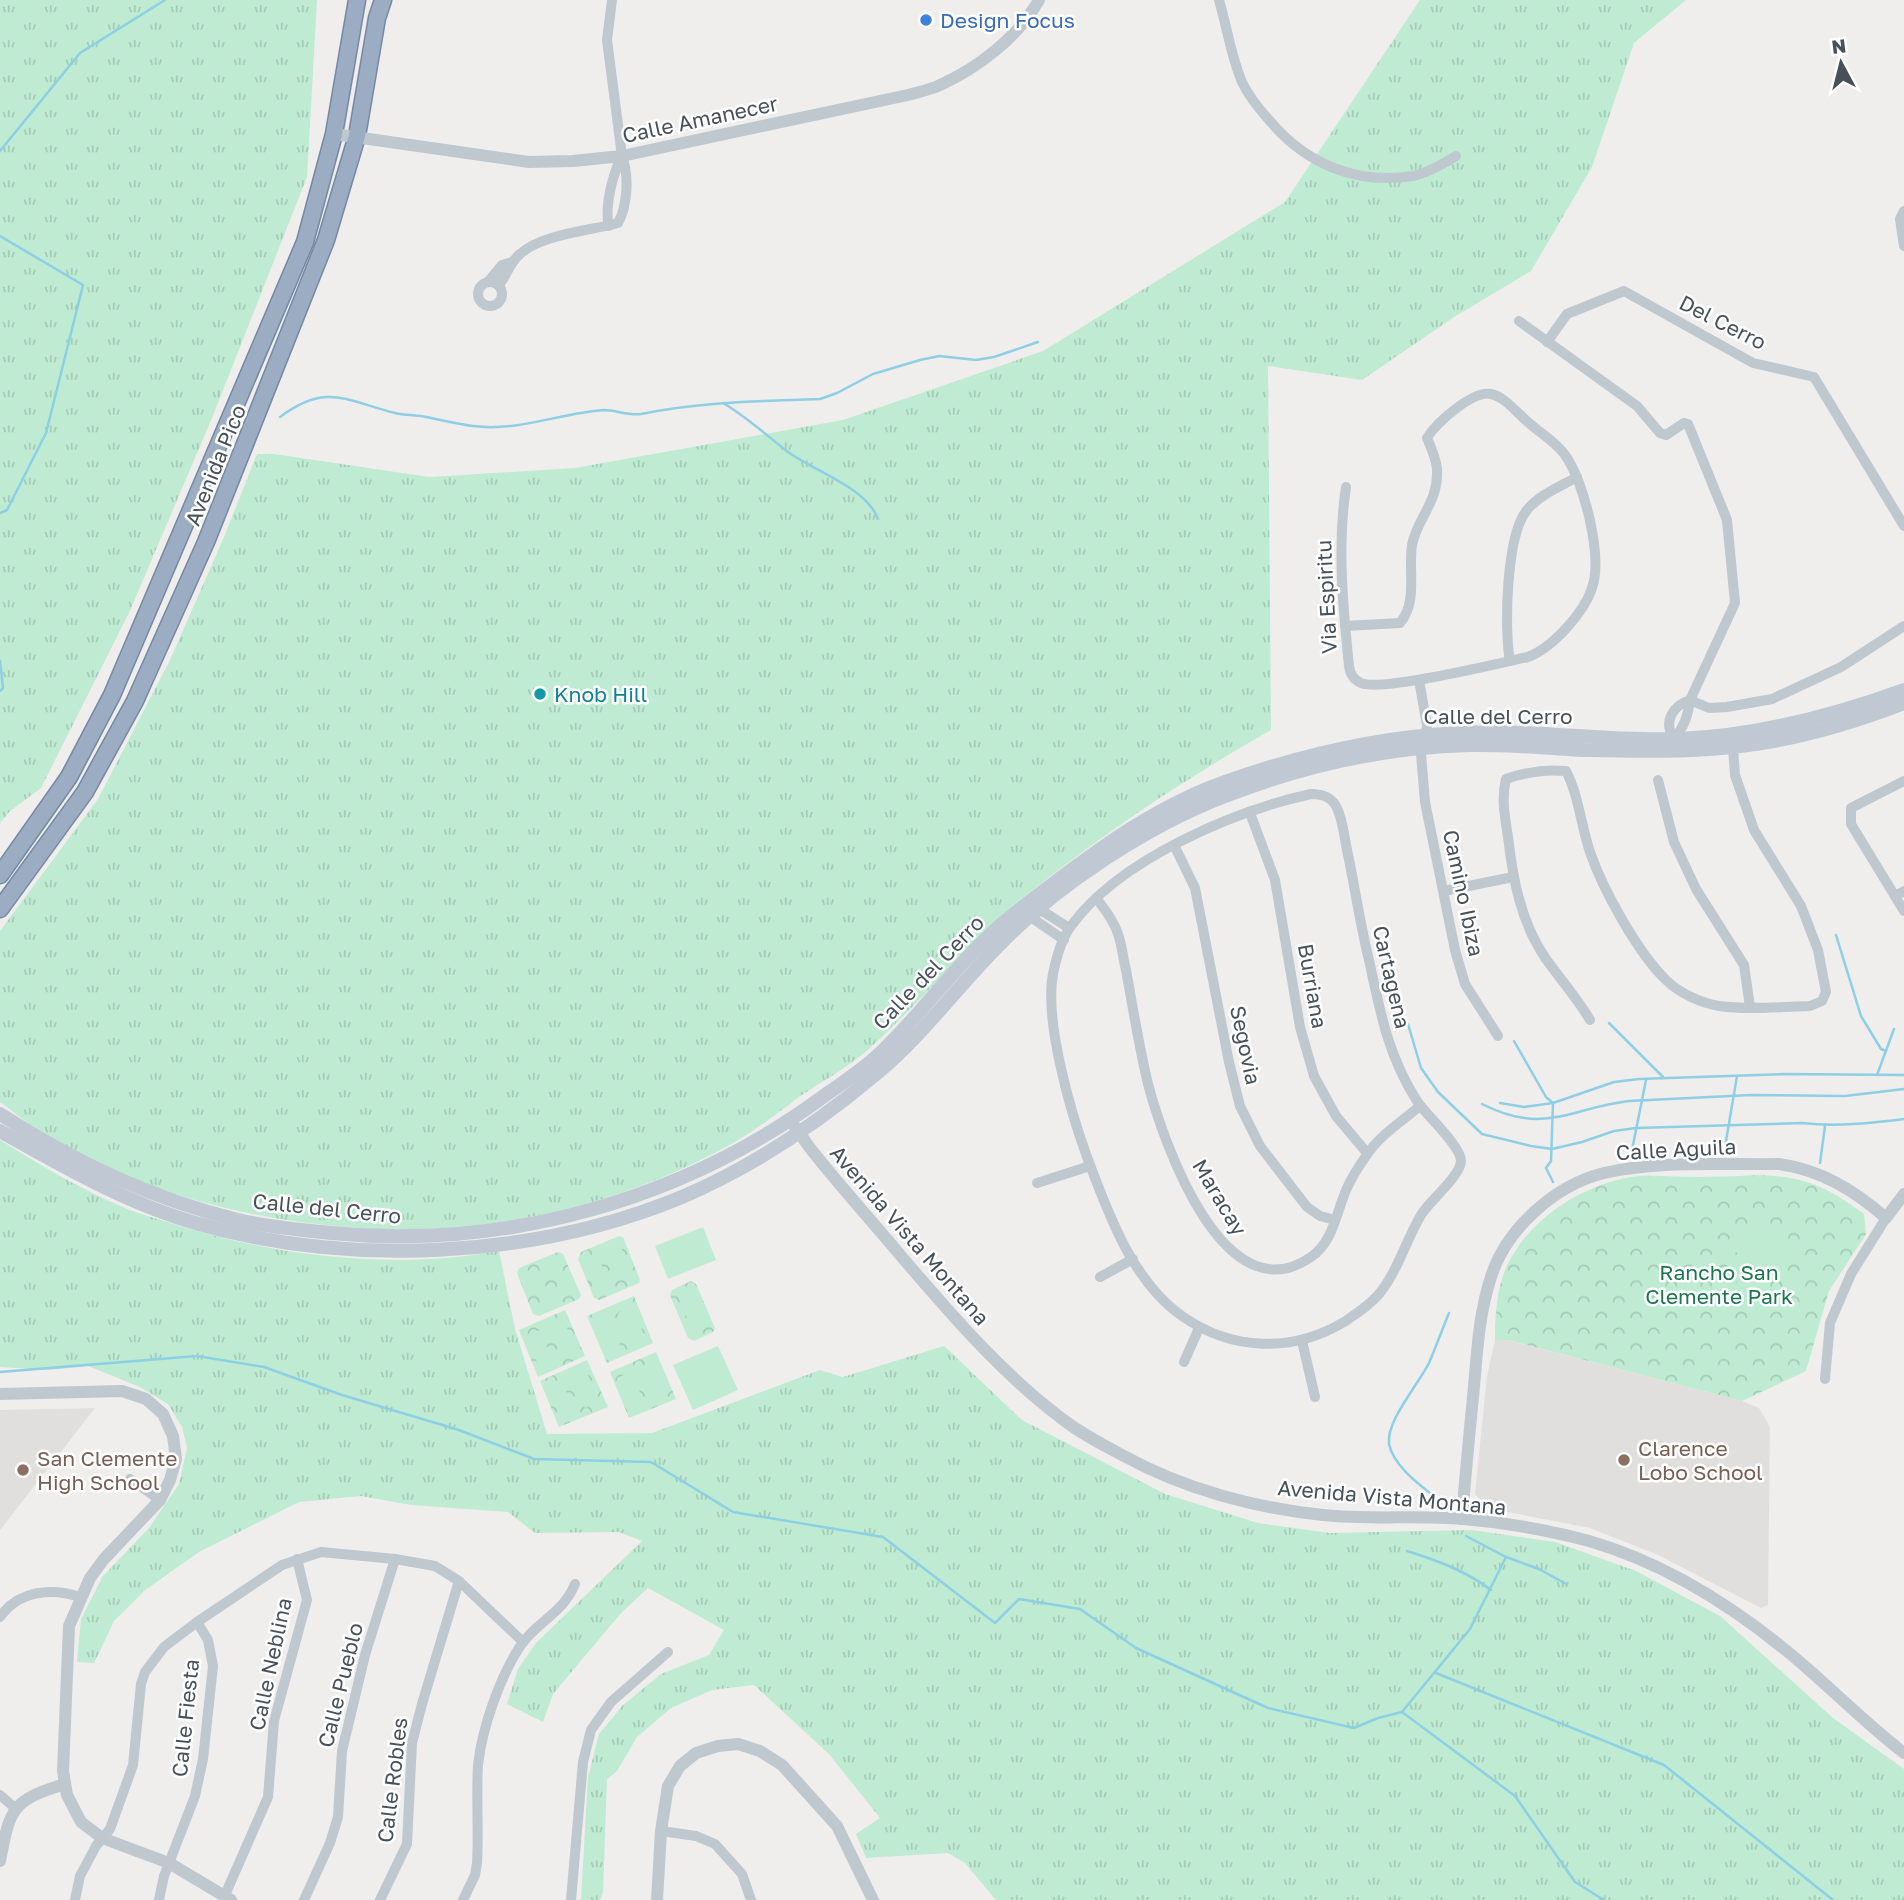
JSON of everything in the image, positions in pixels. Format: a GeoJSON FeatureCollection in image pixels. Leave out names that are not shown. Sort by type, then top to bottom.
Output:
{"type":"FeatureCollection","features":[{"type":"Feature","properties":{"kind":"highway","name":"Avenida Pico"},"geometry":{"type":"LineString","coordinates":[[0,875],[69,777],[112,695],[305,242],[334,134],[357,0]]}},
{"type":"Feature","properties":{"kind":"highway","name":"Avenida Pico"},"geometry":{"type":"LineString","coordinates":[[0,909],[85,792],[135,701],[206,542],[326,240],[357,136],[377,18],[383,0]]}},
{"type":"Feature","properties":{"kind":"main road","name":"Calle del Cerro"},"geometry":{"type":"LineString","coordinates":[[1732,741],[1869,703],[1904,690]]}},
{"type":"Feature","properties":{"kind":"main road","name":"Calle del Cerro"},"geometry":{"type":"LineString","coordinates":[[0,1131],[100,1185],[153,1209],[249,1236],[306,1245],[388,1251],[433,1251],[534,1239],[611,1222],[681,1197],[739,1169],[873,1060],[988,936],[1114,853],[1171,820],[1224,796],[1273,779],[1423,742],[1584,750],[1732,741],[1805,733],[1872,716],[1904,703]]}},
{"type":"Feature","properties":{"kind":"main road","name":"Calle del Cerro"},"geometry":{"type":"LineString","coordinates":[[0,1114],[89,1166],[194,1208],[242,1221],[380,1238],[433,1237],[529,1226],[604,1207],[675,1182],[795,1126]]}},
{"type":"Feature","properties":{"kind":"street"},"geometry":{"type":"LineString","coordinates":[[493,284],[509,272],[512,262],[522,252],[548,238],[610,226],[618,223],[622,216],[627,170],[622,156],[607,40],[612,0]]}},
{"type":"Feature","properties":{"kind":"street","name":"Calle Amanecer"},"geometry":{"type":"LineString","coordinates":[[334,134],[529,162],[622,156],[908,95],[939,86],[975,66],[1007,40],[1039,0]]}},
{"type":"Feature","properties":{"kind":"street"},"geometry":{"type":"LineString","coordinates":[[1219,0],[1235,62],[1251,99],[1279,132],[1311,159],[1346,172],[1378,178],[1414,176],[1456,156]]}},
{"type":"Feature","properties":{"kind":"street"},"geometry":{"type":"LineString","coordinates":[[1904,211],[1900,219],[1904,246]]}},
{"type":"Feature","properties":{"kind":"street","name":"Del Cerro"},"geometry":{"type":"LineString","coordinates":[[1547,342],[1567,314],[1624,291],[1753,363],[1814,377],[1904,526]]}},
{"type":"Feature","properties":{"kind":"street"},"geometry":{"type":"LineString","coordinates":[[1519,321],[1637,406],[1660,433],[1666,435],[1684,423],[1688,424],[1727,520],[1735,603],[1690,700],[1689,712],[1682,730],[1673,744]]}},
{"type":"Feature","properties":{"kind":"street"},"geometry":{"type":"LineString","coordinates":[[1345,626],[1400,623],[1407,614],[1412,543],[1434,495],[1437,467],[1427,438],[1433,428],[1480,393],[1493,394],[1507,403],[1564,453],[1582,486],[1596,554],[1593,587],[1576,614],[1550,645],[1539,653],[1419,680]]}},
{"type":"Feature","properties":{"kind":"street"},"geometry":{"type":"LineString","coordinates":[[1510,661],[1506,625],[1520,523],[1527,510],[1538,501],[1577,477]]}},
{"type":"Feature","properties":{"kind":"street","name":"Via Espiritu"},"geometry":{"type":"LineString","coordinates":[[1346,487],[1342,513],[1345,626],[1350,671],[1358,682],[1375,685],[1419,680]]}},
{"type":"Feature","properties":{"kind":"street"},"geometry":{"type":"LineString","coordinates":[[1673,744],[1669,732],[1671,712],[1679,704],[1690,700],[1709,708],[1772,699],[1841,667],[1904,626]]}},
{"type":"Feature","properties":{"kind":"street","name":"Camino Ibiza"},"geometry":{"type":"LineString","coordinates":[[1419,680],[1427,726],[1423,742],[1425,802],[1455,950],[1465,984],[1498,1036]]}},
{"type":"Feature","properties":{"kind":"street"},"geometry":{"type":"LineString","coordinates":[[1590,1020],[1579,1001],[1545,958],[1527,925],[1513,877],[1502,794],[1506,779],[1522,773],[1552,769],[1566,771],[1573,784],[1582,829],[1594,863],[1614,904],[1641,949],[1666,980],[1686,994],[1718,1006],[1810,1006],[1822,1001],[1826,992],[1818,950],[1801,906],[1754,830],[1735,775],[1732,741]]}},
{"type":"Feature","properties":{"kind":"street"},"geometry":{"type":"LineString","coordinates":[[1658,780],[1674,842],[1696,889],[1744,965],[1750,1007]]}},
{"type":"Feature","properties":{"kind":"street"},"geometry":{"type":"LineString","coordinates":[[1904,780],[1851,808],[1851,824],[1899,894],[1904,911]]}},
{"type":"Feature","properties":{"kind":"street","name":"Cartagena"},"geometry":{"type":"LineString","coordinates":[[1250,813],[1282,800],[1321,794],[1335,805],[1343,827],[1360,922],[1388,1045],[1402,1077],[1420,1106],[1460,1156],[1460,1167],[1422,1212],[1395,1269],[1379,1294],[1360,1312],[1329,1330],[1302,1341]]}},
{"type":"Feature","properties":{"kind":"street"},"geometry":{"type":"LineString","coordinates":[[1250,813],[1174,845],[1122,876],[1096,898],[1066,934],[1052,976],[1052,1009],[1066,1086],[1090,1166],[1111,1215],[1152,1290],[1170,1308],[1199,1328],[1230,1339],[1268,1345],[1302,1341],[1315,1397]]}},
{"type":"Feature","properties":{"kind":"street","name":"Burriana"},"geometry":{"type":"LineString","coordinates":[[1250,813],[1275,880],[1300,1027],[1314,1076],[1336,1115],[1367,1153]]}},
{"type":"Feature","properties":{"kind":"street","name":"Segovia"},"geometry":{"type":"LineString","coordinates":[[1174,845],[1195,888],[1240,1106],[1260,1146],[1307,1207],[1320,1216],[1335,1220]]}},
{"type":"Feature","properties":{"kind":"street"},"geometry":{"type":"LineString","coordinates":[[1444,891],[1513,877]]}},
{"type":"Feature","properties":{"kind":"street","name":"Maracay"},"geometry":{"type":"LineString","coordinates":[[1096,898],[1118,932],[1148,1084],[1164,1134],[1182,1175],[1218,1239],[1243,1261],[1260,1268],[1284,1269],[1314,1256],[1328,1241],[1347,1188],[1367,1153],[1420,1106]]}},
{"type":"Feature","properties":{"kind":"street"},"geometry":{"type":"LineString","coordinates":[[1031,908],[1035,920],[1066,934]]}},
{"type":"Feature","properties":{"kind":"street","name":"Avenida Vista Montana"},"geometry":{"type":"LineString","coordinates":[[795,1126],[807,1145],[852,1198],[999,1365],[1062,1419],[1128,1458],[1185,1483],[1236,1500],[1281,1509],[1324,1515],[1462,1519],[1568,1536],[1639,1559],[1681,1578],[1719,1600],[1768,1635],[1904,1753]]}},
{"type":"Feature","properties":{"kind":"street","name":"Calle Aguila"},"geometry":{"type":"LineString","coordinates":[[1462,1519],[1479,1333],[1492,1274],[1518,1231],[1535,1212],[1556,1195],[1602,1173],[1622,1170],[1779,1164],[1821,1174],[1862,1196],[1886,1218]]}},
{"type":"Feature","properties":{"kind":"street"},"geometry":{"type":"LineString","coordinates":[[1037,1183],[1090,1166]]}},
{"type":"Feature","properties":{"kind":"street"},"geometry":{"type":"LineString","coordinates":[[1825,1379],[1830,1323],[1851,1273],[1904,1194]]}},
{"type":"Feature","properties":{"kind":"street"},"geometry":{"type":"LineString","coordinates":[[1100,1277],[1133,1259]]}},
{"type":"Feature","properties":{"kind":"street"},"geometry":{"type":"LineString","coordinates":[[1184,1362],[1199,1328]]}},
{"type":"Feature","properties":{"kind":"street"},"geometry":{"type":"LineString","coordinates":[[0,1394],[122,1391],[146,1399],[163,1414],[173,1436],[176,1459],[160,1500],[104,1559],[90,1578],[69,1626],[62,1771],[68,1795],[81,1822],[102,1838],[169,1863],[228,1898]]}},
{"type":"Feature","properties":{"kind":"street"},"geometry":{"type":"LineString","coordinates":[[130,1479],[160,1500]]}},
{"type":"Feature","properties":{"kind":"street"},"geometry":{"type":"LineString","coordinates":[[75,1900],[80,1876],[110,1829],[133,1765],[141,1684],[145,1672],[164,1647],[282,1565],[321,1552],[435,1566],[459,1581],[523,1642]]}},
{"type":"Feature","properties":{"kind":"street","name":"Calle Neblina"},"geometry":{"type":"LineString","coordinates":[[228,1898],[268,1797],[274,1721],[307,1600],[297,1559]]}},
{"type":"Feature","properties":{"kind":"street","name":"Calle Pueblo"},"geometry":{"type":"LineString","coordinates":[[304,1900],[330,1843],[338,1817],[342,1751],[365,1656],[395,1559]]}},
{"type":"Feature","properties":{"kind":"street","name":"Calle Robles"},"geometry":{"type":"LineString","coordinates":[[380,1900],[407,1844],[412,1743],[459,1581]]}},
{"type":"Feature","properties":{"kind":"street"},"geometry":{"type":"LineString","coordinates":[[463,1900],[475,1875],[477,1863],[478,1768],[489,1717],[503,1680],[523,1642],[569,1599],[575,1584]]}},
{"type":"Feature","properties":{"kind":"street"},"geometry":{"type":"LineString","coordinates":[[0,1617],[10,1606],[27,1595],[53,1592],[80,1597]]}},
{"type":"Feature","properties":{"kind":"street","name":"Calle Fiesta"},"geometry":{"type":"LineString","coordinates":[[159,1900],[169,1863],[195,1796],[204,1759],[213,1666],[208,1640],[197,1622]]}},
{"type":"Feature","properties":{"kind":"street"},"geometry":{"type":"LineString","coordinates":[[570,1900],[583,1762],[591,1730],[611,1702],[668,1653]]}},
{"type":"Feature","properties":{"kind":"street"},"geometry":{"type":"LineString","coordinates":[[657,1900],[661,1831],[668,1786],[680,1766],[696,1753],[718,1745],[738,1744],[760,1751],[782,1765],[837,1826],[873,1900]]}},
{"type":"Feature","properties":{"kind":"street"},"geometry":{"type":"LineString","coordinates":[[0,1861],[6,1828],[15,1808],[30,1797],[65,1784]]}},
{"type":"Feature","properties":{"kind":"street"},"geometry":{"type":"LineString","coordinates":[[1,1795],[15,1808]]}},
{"type":"Feature","properties":{"kind":"street"},"geometry":{"type":"LineString","coordinates":[[661,1831],[696,1836],[715,1843],[742,1874],[751,1900]]}},
{"type":"Feature","properties":{"kind":"shaded area","name":"Clarence Lobo School"},"geometry":{"type":"Polygon","coordinates":[[[1495,1340],[1507,1340],[1742,1401],[1759,1408],[1770,1427],[1768,1605],[1761,1608],[1658,1555],[1590,1528],[1487,1508],[1475,1494],[1487,1376],[1495,1340]]]}},
{"type":"Feature","properties":{"kind":"shaded area","name":"San Clemente High School"},"geometry":{"type":"Polygon","coordinates":[[[95,1408],[0,1530],[0,1410],[95,1408]]]}},
{"type":"Feature","properties":{"kind":"green space"},"geometry":{"type":"Polygon","coordinates":[[[0,0],[317,0],[307,177],[212,418],[129,613],[41,788],[10,811],[0,823],[0,0]]]}},
{"type":"Feature","properties":{"kind":"green space"},"geometry":{"type":"Polygon","coordinates":[[[1420,0],[1686,0],[1634,43],[1592,167],[1531,271],[1454,317],[1362,380],[1268,366],[1271,730],[1137,813],[1011,907],[863,1054],[742,1138],[642,1186],[546,1214],[446,1228],[396,1229],[306,1223],[267,1217],[188,1198],[112,1170],[76,1152],[41,1132],[0,1102],[0,931],[98,799],[170,660],[257,454],[274,454],[429,477],[575,468],[843,420],[1043,351],[1285,202],[1420,0]]]}},
{"type":"Feature","properties":{"kind":"green space"},"geometry":{"type":"Polygon","coordinates":[[[0,1140],[81,1187],[132,1211],[256,1245],[378,1260],[459,1257],[499,1251],[515,1329],[547,1434],[652,1433],[820,1370],[843,1377],[944,1346],[1022,1420],[1165,1494],[1258,1523],[1330,1533],[1471,1530],[1555,1542],[1636,1571],[1720,1616],[1833,1718],[1904,1769],[1904,1900],[996,1900],[965,1863],[948,1853],[866,1858],[856,1834],[880,1818],[829,1754],[754,1685],[712,1690],[671,1708],[637,1737],[617,1771],[607,1779],[603,1892],[600,1900],[581,1900],[588,1777],[599,1734],[623,1705],[661,1674],[709,1655],[724,1630],[648,1588],[621,1613],[553,1694],[543,1722],[507,1704],[518,1669],[536,1643],[642,1541],[619,1532],[535,1533],[508,1512],[411,1505],[361,1496],[299,1502],[199,1552],[144,1591],[114,1621],[94,1663],[77,1662],[81,1619],[103,1576],[149,1528],[179,1484],[187,1448],[182,1427],[168,1404],[140,1387],[88,1366],[50,1370],[0,1367],[0,1140]]]}},
{"type":"Feature","properties":{"kind":"green space","name":"Rancho San Clemente Park"},"geometry":{"type":"Polygon","coordinates":[[[1757,1175],[1814,1184],[1864,1214],[1866,1234],[1829,1291],[1806,1371],[1742,1401],[1508,1340],[1495,1340],[1498,1296],[1509,1261],[1521,1242],[1537,1225],[1575,1197],[1617,1180],[1639,1176],[1757,1175]]]}},
{"type":"Feature","properties":{"kind":"green space"},"geometry":{"type":"Polygon","coordinates":[[[1759,1223],[1768,1229],[1779,1229],[1794,1244],[1794,1249],[1770,1272],[1763,1267],[1751,1267],[1735,1251],[1735,1247],[1759,1223]]]}},
{"type":"Feature","properties":{"kind":"green space"},"geometry":{"type":"Polygon","coordinates":[[[703,1227],[716,1260],[668,1279],[655,1246],[703,1227]]]}},
{"type":"Feature","properties":{"kind":"green space"},"geometry":{"type":"Polygon","coordinates":[[[619,1236],[623,1237],[640,1280],[639,1283],[599,1300],[594,1298],[578,1259],[581,1252],[619,1236]]]}},
{"type":"Feature","properties":{"kind":"green space"},"geometry":{"type":"Polygon","coordinates":[[[620,1245],[633,1275],[619,1281],[607,1251],[620,1245]]]}},
{"type":"Feature","properties":{"kind":"green space"},"geometry":{"type":"Polygon","coordinates":[[[558,1252],[563,1254],[581,1295],[579,1299],[539,1316],[533,1314],[517,1273],[519,1268],[558,1252]]]}},
{"type":"Feature","properties":{"kind":"green space"},"geometry":{"type":"Polygon","coordinates":[[[597,1255],[610,1285],[596,1291],[583,1261],[597,1255]]]}},
{"type":"Feature","properties":{"kind":"green space"},"geometry":{"type":"Polygon","coordinates":[[[1744,1275],[1773,1301],[1772,1311],[1768,1315],[1758,1314],[1731,1289],[1744,1275]]]}},
{"type":"Feature","properties":{"kind":"green space"},"geometry":{"type":"Polygon","coordinates":[[[691,1281],[696,1284],[715,1328],[713,1332],[694,1341],[688,1338],[670,1295],[672,1290],[691,1281]]]}},
{"type":"Feature","properties":{"kind":"green space"},"geometry":{"type":"Polygon","coordinates":[[[693,1293],[706,1323],[692,1329],[679,1299],[693,1293]]]}},
{"type":"Feature","properties":{"kind":"green space"},"geometry":{"type":"Polygon","coordinates":[[[634,1296],[653,1343],[607,1363],[587,1316],[634,1296]]]}},
{"type":"Feature","properties":{"kind":"green space"},"geometry":{"type":"Polygon","coordinates":[[[632,1307],[645,1337],[631,1343],[618,1313],[632,1307]]]}},
{"type":"Feature","properties":{"kind":"green space"},"geometry":{"type":"Polygon","coordinates":[[[565,1310],[585,1356],[538,1377],[519,1330],[565,1310]]]}},
{"type":"Feature","properties":{"kind":"green space"},"geometry":{"type":"Polygon","coordinates":[[[608,1317],[621,1348],[607,1353],[594,1323],[608,1317]]]}},
{"type":"Feature","properties":{"kind":"green space"},"geometry":{"type":"Polygon","coordinates":[[[564,1320],[576,1351],[563,1357],[549,1326],[564,1320]]]}},
{"type":"Feature","properties":{"kind":"green space"},"geometry":{"type":"Polygon","coordinates":[[[540,1330],[553,1361],[539,1367],[526,1336],[540,1330]]]}},
{"type":"Feature","properties":{"kind":"green space"},"geometry":{"type":"Polygon","coordinates":[[[718,1346],[738,1390],[693,1410],[673,1365],[718,1346]]]}},
{"type":"Feature","properties":{"kind":"green space"},"geometry":{"type":"Polygon","coordinates":[[[656,1352],[676,1399],[629,1418],[610,1372],[656,1352]]]}},
{"type":"Feature","properties":{"kind":"green space"},"geometry":{"type":"Polygon","coordinates":[[[587,1360],[608,1407],[559,1427],[540,1381],[587,1360]]]}},
{"type":"Feature","properties":{"kind":"green space"},"geometry":{"type":"Polygon","coordinates":[[[655,1362],[668,1392],[654,1398],[641,1368],[655,1362]]]}},
{"type":"Feature","properties":{"kind":"green space"},"geometry":{"type":"Polygon","coordinates":[[[586,1371],[599,1402],[585,1408],[572,1377],[586,1371]]]}},
{"type":"Feature","properties":{"kind":"green space"},"geometry":{"type":"Polygon","coordinates":[[[631,1372],[644,1402],[630,1408],[617,1378],[631,1372]]]}},
{"type":"Feature","properties":{"kind":"green space"},"geometry":{"type":"Polygon","coordinates":[[[562,1381],[575,1412],[561,1418],[548,1387],[562,1381]]]}},
{"type":"Feature","properties":{"kind":"waterway"},"geometry":{"type":"LineString","coordinates":[[0,151],[80,53],[165,0]]}},
{"type":"Feature","properties":{"kind":"waterway"},"geometry":{"type":"LineString","coordinates":[[0,236],[83,285],[46,433],[7,510],[0,513]]}},
{"type":"Feature","properties":{"kind":"waterway"},"geometry":{"type":"LineString","coordinates":[[280,417],[296,406],[324,397],[337,397],[398,414],[490,427],[604,410],[636,414],[753,401],[820,399],[873,374],[920,360],[939,356],[976,360],[994,357],[1038,342]]}},
{"type":"Feature","properties":{"kind":"waterway"},"geometry":{"type":"LineString","coordinates":[[723,403],[788,452],[852,489],[872,508],[878,519]]}},
{"type":"Feature","properties":{"kind":"waterway"},"geometry":{"type":"LineString","coordinates":[[0,661],[3,688],[0,691]]}},
{"type":"Feature","properties":{"kind":"waterway"},"geometry":{"type":"LineString","coordinates":[[1836,935],[1861,1016],[1881,1049],[1886,1051]]}},
{"type":"Feature","properties":{"kind":"waterway"},"geometry":{"type":"LineString","coordinates":[[1609,1023],[1663,1077]]}},
{"type":"Feature","properties":{"kind":"waterway"},"geometry":{"type":"LineString","coordinates":[[1408,1024],[1421,1068],[1438,1092],[1482,1134],[1531,1146],[1552,1149],[1614,1131],[1636,1128],[1802,1123],[1841,1125],[1904,1119]]}},
{"type":"Feature","properties":{"kind":"waterway"},"geometry":{"type":"LineString","coordinates":[[1877,1075],[1894,1029]]}},
{"type":"Feature","properties":{"kind":"waterway"},"geometry":{"type":"LineString","coordinates":[[1514,1041],[1546,1097],[1553,1103],[1551,1161],[1546,1168],[1553,1182]]}},
{"type":"Feature","properties":{"kind":"waterway"},"geometry":{"type":"LineString","coordinates":[[1500,1103],[1524,1107],[1553,1103],[1614,1082],[1639,1079],[1784,1074],[1904,1075]]}},
{"type":"Feature","properties":{"kind":"waterway"},"geometry":{"type":"LineString","coordinates":[[1724,1153],[1737,1076]]}},
{"type":"Feature","properties":{"kind":"waterway"},"geometry":{"type":"LineString","coordinates":[[1631,1155],[1646,1080]]}},
{"type":"Feature","properties":{"kind":"waterway"},"geometry":{"type":"LineString","coordinates":[[1482,1104],[1523,1118],[1540,1119],[1629,1101],[1751,1095],[1845,1096],[1904,1089]]}},
{"type":"Feature","properties":{"kind":"waterway"},"geometry":{"type":"LineString","coordinates":[[1820,1163],[1825,1126]]}},
{"type":"Feature","properties":{"kind":"waterway"},"geometry":{"type":"LineString","coordinates":[[1430,1493],[1395,1459],[1389,1444],[1389,1435],[1397,1414],[1429,1363],[1449,1313]]}},
{"type":"Feature","properties":{"kind":"waterway"},"geometry":{"type":"LineString","coordinates":[[0,1372],[197,1356],[264,1367],[342,1395],[459,1430],[534,1459],[651,1462],[733,1512],[883,1537],[995,1623],[1019,1599],[1080,1609],[1136,1648],[1268,1708],[1354,1728],[1402,1712],[1470,1629],[1506,1557]]}},
{"type":"Feature","properties":{"kind":"waterway"},"geometry":{"type":"LineString","coordinates":[[1466,1536],[1566,1584]]}},
{"type":"Feature","properties":{"kind":"waterway"},"geometry":{"type":"LineString","coordinates":[[1407,1551],[1450,1567],[1491,1590]]}},
{"type":"Feature","properties":{"kind":"waterway"},"geometry":{"type":"LineString","coordinates":[[1436,1673],[1664,1765],[1833,1900]]}},
{"type":"Feature","properties":{"kind":"waterway"},"geometry":{"type":"LineString","coordinates":[[1402,1712],[1515,1796],[1575,1882],[1604,1900]]}},
{"type":"Feature","properties":{"kind":"place","name":"Design Focus"},"geometry":{"type":"Point","coordinates":[926,20]}},
{"type":"Feature","properties":{"kind":"place","name":"Knob Hill"},"geometry":{"type":"Point","coordinates":[540,694]}},
{"type":"Feature","properties":{"kind":"place","name":"Clarence Lobo School"},"geometry":{"type":"Point","coordinates":[1624,1460]}},
{"type":"Feature","properties":{"kind":"place","name":"San Clemente High School"},"geometry":{"type":"Point","coordinates":[23,1470]}}]}
